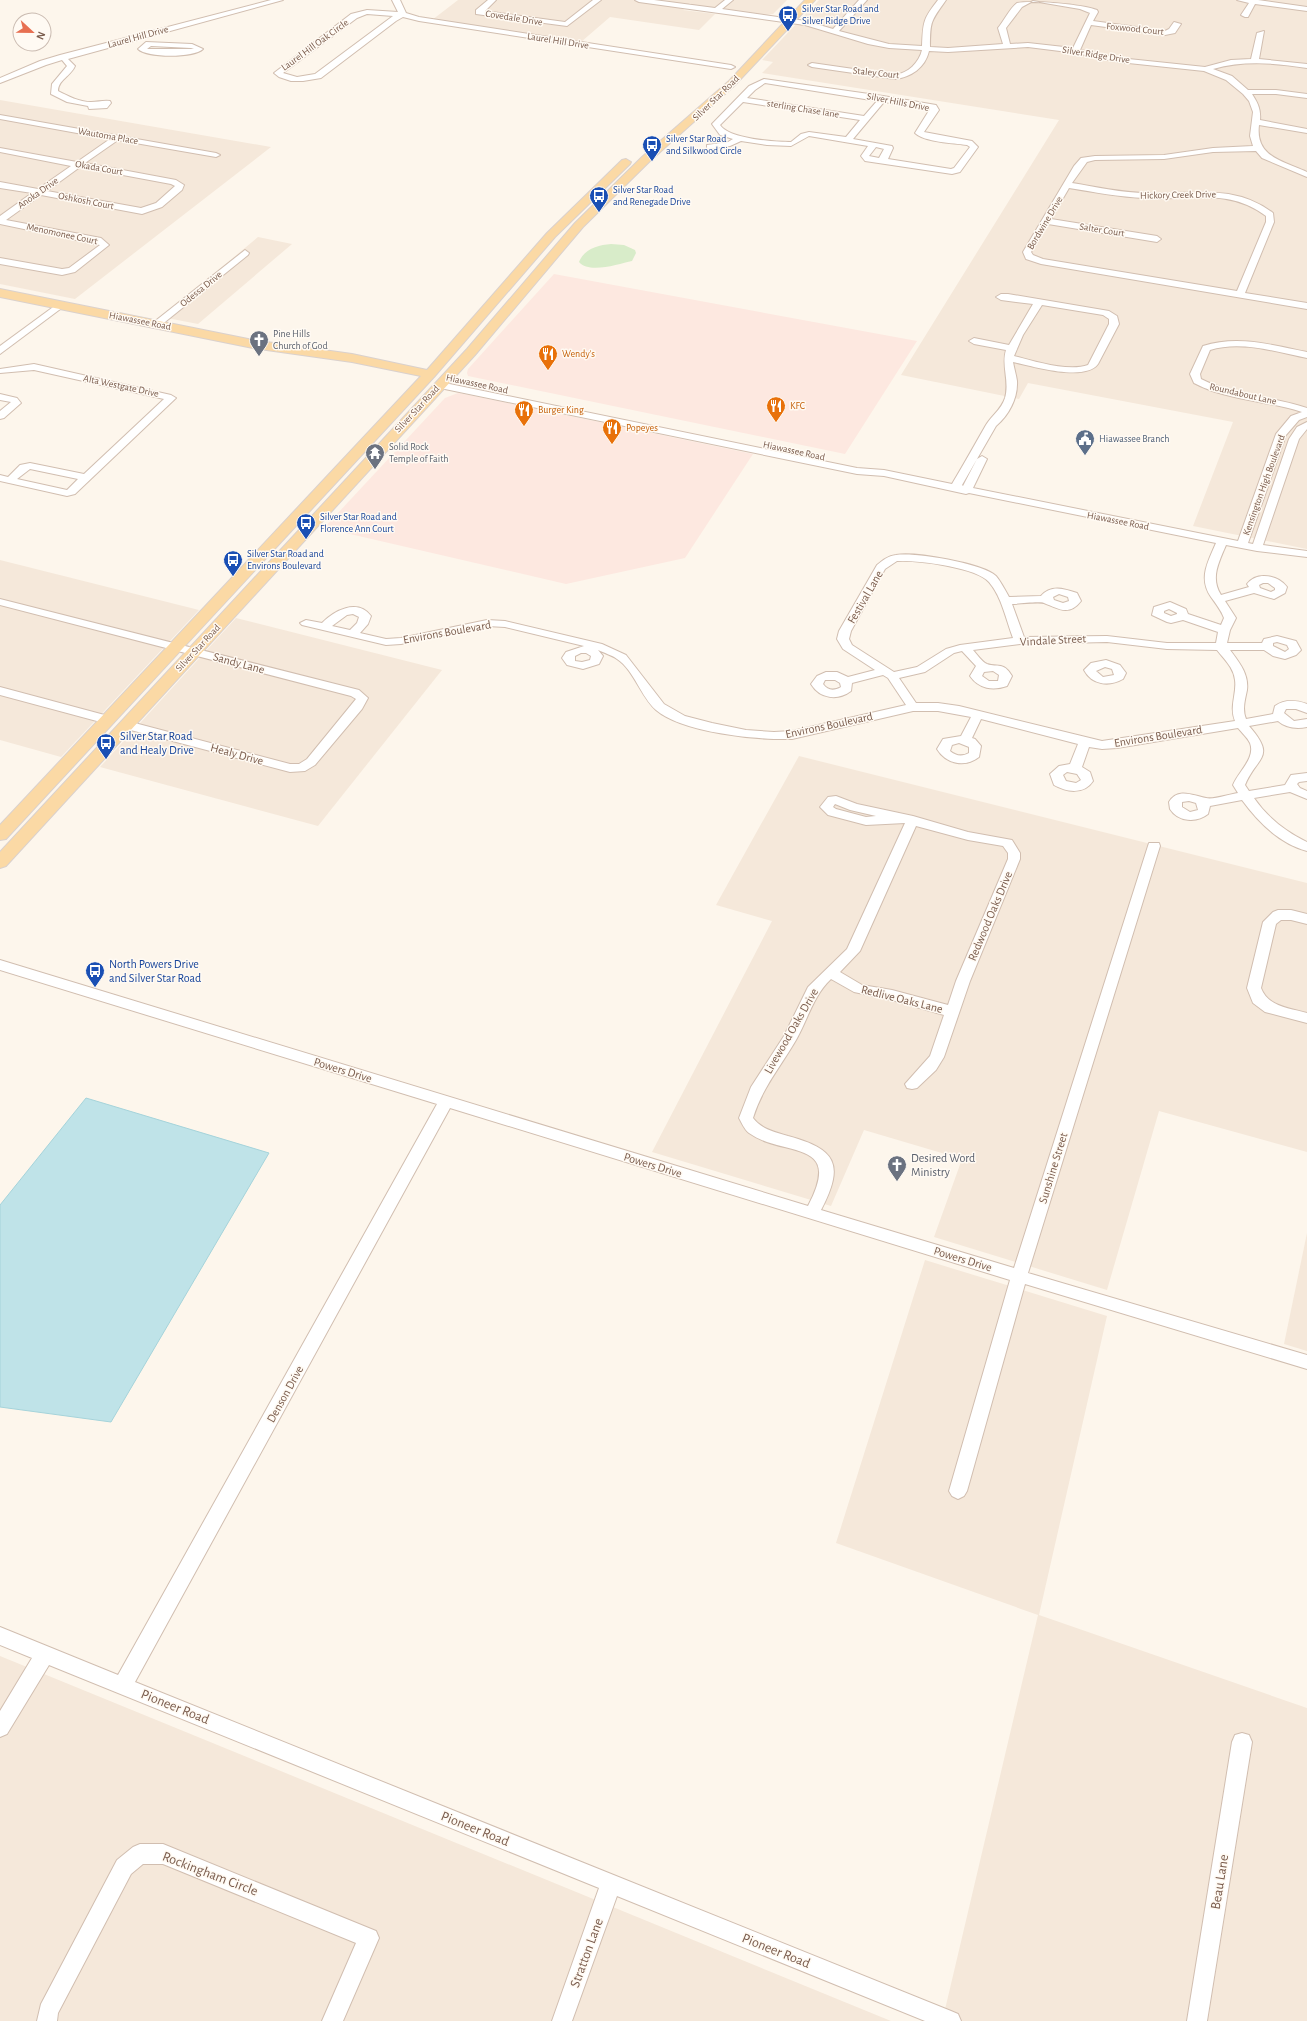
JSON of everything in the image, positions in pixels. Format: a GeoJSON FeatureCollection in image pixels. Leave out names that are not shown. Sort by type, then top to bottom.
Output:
{"type":"FeatureCollection","features":[{"type":"Feature","properties":{"kind":"main road","name":"Silver Star Road"},"geometry":{"type":"LineString","coordinates":[[0,862],[486,335],[564,241],[629,176],[732,84],[810,0]]}},
{"type":"Feature","properties":{"kind":"main road"},"geometry":{"type":"LineString","coordinates":[[769,28],[786,11]]}},
{"type":"Feature","properties":{"kind":"main road","name":"Silver Star Road"},"geometry":{"type":"LineString","coordinates":[[721,77],[733,65]]}},
{"type":"Feature","properties":{"kind":"main road"},"geometry":{"type":"LineString","coordinates":[[709,105],[708,99],[735,73],[733,65]]}},
{"type":"Feature","properties":{"kind":"main road","name":"Silver Star Road"},"geometry":{"type":"LineString","coordinates":[[629,176],[632,166],[655,146],[655,136],[704,94],[701,105],[669,133],[668,141]]}},
{"type":"Feature","properties":{"kind":"main road","name":"Silver Star Road"},"geometry":{"type":"LineString","coordinates":[[0,835],[427,377],[551,235],[634,155]]}},
{"type":"Feature","properties":{"kind":"main road"},"geometry":{"type":"LineString","coordinates":[[600,204],[596,200],[622,173],[624,164]]}},
{"type":"Feature","properties":{"kind":"main road","name":"Hiawassee Road"},"geometry":{"type":"LineString","coordinates":[[0,293],[279,349],[352,358],[443,381]]}},
{"type":"Feature","properties":{"kind":"main road"},"geometry":{"type":"LineString","coordinates":[[315,520],[313,512],[335,488],[331,480]]}},
{"type":"Feature","properties":{"kind":"street","name":"Laurel Hill Drive"},"geometry":{"type":"LineString","coordinates":[[0,81],[29,67],[63,57],[278,0]]}},
{"type":"Feature","properties":{"kind":"street"},"geometry":{"type":"LineString","coordinates":[[396,0],[398,12],[402,14]]}},
{"type":"Feature","properties":{"kind":"street","name":"Covedale Drive"},"geometry":{"type":"LineString","coordinates":[[492,0],[479,12],[567,24],[597,0]]}},
{"type":"Feature","properties":{"kind":"street","name":"Silver Ridge Drive"},"geometry":{"type":"LineString","coordinates":[[639,0],[655,1],[825,28],[868,42],[926,49],[961,50],[1007,45],[1028,45],[1076,51],[1119,60],[1205,69],[1229,78],[1246,92],[1253,101],[1257,112],[1254,136],[1258,148]]}},
{"type":"Feature","properties":{"kind":"street"},"geometry":{"type":"LineString","coordinates":[[716,11],[730,0]]}},
{"type":"Feature","properties":{"kind":"street"},"geometry":{"type":"LineString","coordinates":[[835,31],[863,0]]}},
{"type":"Feature","properties":{"kind":"street"},"geometry":{"type":"LineString","coordinates":[[926,49],[927,22],[942,0]]}},
{"type":"Feature","properties":{"kind":"street"},"geometry":{"type":"LineString","coordinates":[[1007,45],[1002,28],[1020,5],[1030,0]]}},
{"type":"Feature","properties":{"kind":"street"},"geometry":{"type":"LineString","coordinates":[[1036,0],[1089,8],[1094,12],[1076,51]]}},
{"type":"Feature","properties":{"kind":"street"},"geometry":{"type":"LineString","coordinates":[[1241,0],[1307,9]]}},
{"type":"Feature","properties":{"kind":"street"},"geometry":{"type":"LineString","coordinates":[[1245,15],[1253,1]]}},
{"type":"Feature","properties":{"kind":"street","name":"Laurel Hill Oak Circle"},"geometry":{"type":"LineString","coordinates":[[367,12],[402,14],[393,19],[318,76],[306,80],[284,77],[278,72],[354,16],[367,12]]}},
{"type":"Feature","properties":{"kind":"street","name":"Laurel Hill Drive"},"geometry":{"type":"LineString","coordinates":[[402,14],[419,19],[733,65]]}},
{"type":"Feature","properties":{"kind":"street","name":"Foxwood Court"},"geometry":{"type":"LineString","coordinates":[[1090,23],[1165,33],[1172,31],[1177,24]]}},
{"type":"Feature","properties":{"kind":"street"},"geometry":{"type":"LineString","coordinates":[[1255,60],[1261,33]]}},
{"type":"Feature","properties":{"kind":"street"},"geometry":{"type":"LineString","coordinates":[[137,37],[149,44],[192,46],[199,48],[195,52],[190,53],[148,52],[142,50],[149,44]]}},
{"type":"Feature","properties":{"kind":"street","name":"Staley Court"},"geometry":{"type":"LineString","coordinates":[[812,65],[895,78],[905,76],[915,68],[926,49]]}},
{"type":"Feature","properties":{"kind":"street"},"geometry":{"type":"LineString","coordinates":[[63,57],[71,66],[53,87],[54,92],[57,96],[91,104]]}},
{"type":"Feature","properties":{"kind":"street"},"geometry":{"type":"LineString","coordinates":[[1205,69],[1224,63],[1255,60],[1307,66]]}},
{"type":"Feature","properties":{"kind":"street","name":"Silver Hills Drive"},"geometry":{"type":"LineString","coordinates":[[764,81],[883,98],[933,107],[935,110],[919,133],[922,135],[969,143],[974,147],[956,170],[952,172],[885,162],[883,158],[889,148],[874,144],[809,134],[803,135],[790,145],[737,137],[723,133],[717,128],[716,124],[741,99],[759,82],[764,81]]}},
{"type":"Feature","properties":{"kind":"street"},"geometry":{"type":"LineString","coordinates":[[1246,92],[1276,92],[1307,96]]}},
{"type":"Feature","properties":{"kind":"street"},"geometry":{"type":"LineString","coordinates":[[848,140],[883,98]]}},
{"type":"Feature","properties":{"kind":"street","name":"sterling Chase lane"},"geometry":{"type":"LineString","coordinates":[[741,99],[866,119]]}},
{"type":"Feature","properties":{"kind":"street","name":"Wautoma Place"},"geometry":{"type":"LineString","coordinates":[[0,117],[216,155]]}},
{"type":"Feature","properties":{"kind":"street"},"geometry":{"type":"LineString","coordinates":[[1255,122],[1307,131]]}},
{"type":"Feature","properties":{"kind":"street","name":"Anoka Drive"},"geometry":{"type":"LineString","coordinates":[[0,220],[116,138]]}},
{"type":"Feature","properties":{"kind":"street"},"geometry":{"type":"LineString","coordinates":[[874,144],[865,156],[868,159],[885,162]]}},
{"type":"Feature","properties":{"kind":"street"},"geometry":{"type":"LineString","coordinates":[[1258,148],[1265,156],[1307,175]]}},
{"type":"Feature","properties":{"kind":"street","name":"Bordwine Drive"},"geometry":{"type":"LineString","coordinates":[[1258,148],[1213,150],[1164,157],[1095,158],[1084,160],[1078,166],[1047,221],[1027,252],[1029,257],[1041,261],[1307,306]]}},
{"type":"Feature","properties":{"kind":"street","name":"Okada Court"},"geometry":{"type":"LineString","coordinates":[[0,150],[180,184],[180,188],[169,197]]}},
{"type":"Feature","properties":{"kind":"street","name":"Oshkosh Court"},"geometry":{"type":"LineString","coordinates":[[0,185],[142,211],[152,209],[169,197]]}},
{"type":"Feature","properties":{"kind":"street","name":"Hickory Creek Drive"},"geometry":{"type":"LineString","coordinates":[[1068,185],[1123,194],[1147,196],[1225,194],[1252,202],[1263,208],[1270,215],[1270,222],[1240,295]]}},
{"type":"Feature","properties":{"kind":"street","name":"Menomonee Court"},"geometry":{"type":"LineString","coordinates":[[0,220],[101,241],[105,245],[90,258],[72,270],[62,272],[0,261]]}},
{"type":"Feature","properties":{"kind":"street","name":"Salter Court"},"geometry":{"type":"LineString","coordinates":[[1047,221],[1157,239]]}},
{"type":"Feature","properties":{"kind":"street","name":"Odessa Drive"},"geometry":{"type":"LineString","coordinates":[[157,324],[245,253]]}},
{"type":"Feature","properties":{"kind":"street"},"geometry":{"type":"LineString","coordinates":[[1001,297],[1008,296],[1106,313],[1114,318],[1114,324],[1092,367],[1084,370],[1073,370],[1008,358]]}},
{"type":"Feature","properties":{"kind":"street"},"geometry":{"type":"LineString","coordinates":[[955,488],[992,424],[999,418],[1011,396],[1012,389],[1008,358],[1012,348],[1039,302]]}},
{"type":"Feature","properties":{"kind":"street"},"geometry":{"type":"LineString","coordinates":[[0,344],[55,304]]}},
{"type":"Feature","properties":{"kind":"street"},"geometry":{"type":"LineString","coordinates":[[0,352],[55,304]]}},
{"type":"Feature","properties":{"kind":"street"},"geometry":{"type":"LineString","coordinates":[[974,340],[1012,348]]}},
{"type":"Feature","properties":{"kind":"street","name":"Roundabout Lane"},"geometry":{"type":"LineString","coordinates":[[1307,356],[1240,344],[1214,344],[1206,348],[1195,374],[1197,381],[1218,390],[1286,403],[1307,412]]}},
{"type":"Feature","properties":{"kind":"street","name":"Alta Westgate Drive"},"geometry":{"type":"LineString","coordinates":[[2,372],[34,367],[170,398],[71,492],[67,493],[5,479]]}},
{"type":"Feature","properties":{"kind":"street","name":"Hiawassee Road"},"geometry":{"type":"LineString","coordinates":[[443,381],[842,468],[884,473],[966,491],[1257,548],[1307,562]]}},
{"type":"Feature","properties":{"kind":"street"},"geometry":{"type":"LineString","coordinates":[[0,396],[16,401],[16,403],[2,412]]}},
{"type":"Feature","properties":{"kind":"street","name":"Kensington High Boulevard"},"geometry":{"type":"LineString","coordinates":[[1242,545],[1281,434],[1295,418],[1307,412]]}},
{"type":"Feature","properties":{"kind":"street"},"geometry":{"type":"LineString","coordinates":[[966,491],[999,426],[999,418]]}},
{"type":"Feature","properties":{"kind":"street","name":"Kensington High Boulevard"},"geometry":{"type":"LineString","coordinates":[[1257,548],[1294,439],[1301,429],[1307,425]]}},
{"type":"Feature","properties":{"kind":"street","name":"Alta Westgate Drive"},"geometry":{"type":"LineString","coordinates":[[5,479],[24,467],[30,466],[86,478]]}},
{"type":"Feature","properties":{"kind":"street"},"geometry":{"type":"LineString","coordinates":[[1222,541],[1209,575],[1211,588],[1227,608],[1230,618],[1224,630],[1221,647],[1238,671],[1240,679],[1237,710],[1242,723],[1257,742],[1257,754],[1252,765],[1242,776],[1239,785],[1244,795],[1271,826],[1292,841],[1307,847]]}},
{"type":"Feature","properties":{"kind":"street","name":"Hiawassee Road"},"geometry":{"type":"LineString","coordinates":[[1257,548],[1307,554]]}},
{"type":"Feature","properties":{"kind":"street","name":"Festival Lane"},"geometry":{"type":"LineString","coordinates":[[913,707],[889,673],[847,647],[843,639],[844,631],[881,567],[889,560],[896,558],[917,557],[975,570],[992,579],[1004,601],[1020,641]]}},
{"type":"Feature","properties":{"kind":"street"},"geometry":{"type":"LineString","coordinates":[[1219,599],[1255,590]]}},
{"type":"Feature","properties":{"kind":"street"},"geometry":{"type":"LineString","coordinates":[[1004,601],[1047,599]]}},
{"type":"Feature","properties":{"kind":"street","name":"Sandy Lane"},"geometry":{"type":"LineString","coordinates":[[0,602],[355,693],[362,698],[358,706],[334,734]]}},
{"type":"Feature","properties":{"kind":"street"},"geometry":{"type":"LineString","coordinates":[[324,628],[337,614],[343,611],[354,611],[365,616],[362,624],[352,634]]}},
{"type":"Feature","properties":{"kind":"street"},"geometry":{"type":"LineString","coordinates":[[1183,616],[1224,630]]}},
{"type":"Feature","properties":{"kind":"street","name":"Environs Boulevard"},"geometry":{"type":"LineString","coordinates":[[306,623],[386,642],[402,641],[487,623],[505,624],[622,657],[628,662],[660,708],[670,715],[717,728],[772,736],[792,735],[913,707],[938,707],[1102,745],[1117,744],[1280,717]]}},
{"type":"Feature","properties":{"kind":"street","name":"Vindale Street"},"geometry":{"type":"LineString","coordinates":[[846,681],[889,673],[922,670],[950,651],[964,647],[1020,641],[1106,639],[1167,646],[1267,647]]}},
{"type":"Feature","properties":{"kind":"street"},"geometry":{"type":"LineString","coordinates":[[964,647],[984,668]]}},
{"type":"Feature","properties":{"kind":"street"},"geometry":{"type":"LineString","coordinates":[[0,691],[108,720]]}},
{"type":"Feature","properties":{"kind":"street"},"geometry":{"type":"LineString","coordinates":[[1307,709],[1300,705],[1287,704],[1279,709],[1280,717],[1290,723],[1307,723]]}},
{"type":"Feature","properties":{"kind":"street"},"geometry":{"type":"LineString","coordinates":[[965,740],[977,716]]}},
{"type":"Feature","properties":{"kind":"street","name":"Healy Drive"},"geometry":{"type":"LineString","coordinates":[[127,725],[290,768],[301,768],[311,762],[334,734]]}},
{"type":"Feature","properties":{"kind":"street"},"geometry":{"type":"LineString","coordinates":[[1075,768],[1085,742]]}},
{"type":"Feature","properties":{"kind":"street"},"geometry":{"type":"LineString","coordinates":[[1292,788],[1291,784],[1295,778],[1307,777]]}},
{"type":"Feature","properties":{"kind":"street"},"geometry":{"type":"LineString","coordinates":[[1203,804],[1244,795],[1292,788],[1307,795]]}},
{"type":"Feature","properties":{"kind":"street","name":"Redwood Oaks Drive"},"geometry":{"type":"LineString","coordinates":[[908,819],[866,821],[832,812],[826,807],[832,800],[838,800],[857,808],[871,810],[908,819],[968,836],[1007,844],[1014,853],[1014,859],[963,981],[937,1057],[931,1066],[912,1084]]}},
{"type":"Feature","properties":{"kind":"street","name":"Livewood Oaks Drive"},"geometry":{"type":"LineString","coordinates":[[812,1213],[826,1182],[826,1163],[818,1154],[809,1148],[756,1131],[746,1118],[762,1081],[790,1037],[810,994],[830,973],[846,960],[853,951],[908,819]]}},
{"type":"Feature","properties":{"kind":"street","name":"Sunshine Street"},"geometry":{"type":"LineString","coordinates":[[958,1491],[1019,1276],[1154,846]]}},
{"type":"Feature","properties":{"kind":"street"},"geometry":{"type":"LineString","coordinates":[[1307,919],[1291,915],[1278,915],[1270,922],[1254,988],[1258,999],[1270,1008],[1307,1018]]}},
{"type":"Feature","properties":{"kind":"street","name":"Powers Drive"},"geometry":{"type":"LineString","coordinates":[[0,965],[1019,1276],[1307,1362]]}},
{"type":"Feature","properties":{"kind":"street","name":"Redlive Oaks Lane"},"geometry":{"type":"LineString","coordinates":[[830,973],[859,989],[892,995],[953,1012]]}},
{"type":"Feature","properties":{"kind":"street","name":"Denson Drive"},"geometry":{"type":"LineString","coordinates":[[122,1686],[446,1101]]}},
{"type":"Feature","properties":{"kind":"street","name":"Pioneer Road"},"geometry":{"type":"LineString","coordinates":[[0,1636],[951,2021]]}},
{"type":"Feature","properties":{"kind":"street"},"geometry":{"type":"LineString","coordinates":[[0,1728],[45,1654]]}},
{"type":"Feature","properties":{"kind":"street","name":"Beau Lane"},"geometry":{"type":"LineString","coordinates":[[1197,2021],[1242,1742]]}},
{"type":"Feature","properties":{"kind":"street","name":"Rockingham Circle"},"geometry":{"type":"LineString","coordinates":[[47,2021],[48,2011],[124,1867],[140,1854],[163,1854],[369,1938],[332,2021]]}},
{"type":"Feature","properties":{"kind":"street","name":"Stratton Lane"},"geometry":{"type":"LineString","coordinates":[[562,2021],[611,1884]]}},
{"type":"Feature","properties":{"kind":"shaded area"},"geometry":{"type":"Polygon","coordinates":[[[458,0],[787,0],[773,14],[764,15],[693,5],[690,3],[683,10],[715,14],[699,30],[610,17],[581,42],[432,20],[458,0]]]}},
{"type":"Feature","properties":{"kind":"shaded area"},"geometry":{"type":"Polygon","coordinates":[[[819,0],[1307,0],[1307,549],[1193,526],[1233,422],[1028,383],[1019,399],[901,375],[1059,120],[762,73],[773,62],[762,60],[819,0]]]}},
{"type":"Feature","properties":{"kind":"shaded area"},"geometry":{"type":"Polygon","coordinates":[[[0,100],[271,147],[75,299],[0,284],[0,100]]]}},
{"type":"Feature","properties":{"kind":"shaded area"},"geometry":{"type":"Polygon","coordinates":[[[258,237],[292,244],[198,324],[162,317],[258,237]]]}},
{"type":"Feature","properties":{"kind":"shaded area"},"geometry":{"type":"Polygon","coordinates":[[[554,274],[917,341],[845,454],[468,376],[468,369],[554,274]]]}},
{"type":"Feature","properties":{"kind":"shaded area"},"geometry":{"type":"Polygon","coordinates":[[[458,393],[753,454],[685,558],[566,584],[324,528],[445,398],[458,393]]]}},
{"type":"Feature","properties":{"kind":"shaded area"},"geometry":{"type":"Polygon","coordinates":[[[0,560],[199,610],[61,757],[0,740],[0,560]]]}},
{"type":"Feature","properties":{"kind":"shaded area"},"geometry":{"type":"Polygon","coordinates":[[[236,618],[442,670],[318,826],[100,767],[236,618]]]}},
{"type":"Feature","properties":{"kind":"shaded area"},"geometry":{"type":"Polygon","coordinates":[[[799,756],[1307,883],[1307,1152],[1159,1111],[1107,1290],[934,1237],[962,1159],[864,1130],[831,1206],[652,1152],[772,921],[716,905],[799,756]]]}},
{"type":"Feature","properties":{"kind":"shaded area"},"geometry":{"type":"Polygon","coordinates":[[[1307,1233],[1307,1351],[1284,1344],[1307,1233]]]}},
{"type":"Feature","properties":{"kind":"shaded area"},"geometry":{"type":"Polygon","coordinates":[[[925,1260],[1107,1316],[1039,1615],[1307,1708],[1307,2021],[950,2021],[943,2018],[1038,1615],[836,1543],[925,1260]]]}},
{"type":"Feature","properties":{"kind":"shaded area"},"geometry":{"type":"Polygon","coordinates":[[[0,1656],[891,2021],[0,2021],[0,1656]]]}},
{"type":"Feature","properties":{"kind":"green space"},"geometry":{"type":"Polygon","coordinates":[[[611,244],[624,245],[635,250],[636,253],[632,261],[597,268],[584,266],[579,262],[584,254],[592,248],[611,244]]]}},
{"type":"Feature","properties":{"kind":"water"},"geometry":{"type":"Polygon","coordinates":[[[86,1098],[269,1153],[111,1422],[0,1407],[0,1205],[86,1098]]]}},
{"type":"Feature","properties":{"kind":"place","name":"Silver Star Road and Silver Ridge Drive"},"geometry":{"type":"Point","coordinates":[788,32]}},
{"type":"Feature","properties":{"kind":"place","name":"Silver Star Road and Silkwood Circle"},"geometry":{"type":"Point","coordinates":[652,162]}},
{"type":"Feature","properties":{"kind":"place","name":"Silver Star Road and Renegade Drive"},"geometry":{"type":"Point","coordinates":[599,213]}},
{"type":"Feature","properties":{"kind":"place","name":"Pine Hills Church of God"},"geometry":{"type":"Point","coordinates":[259,357]}},
{"type":"Feature","properties":{"kind":"place","name":"Wendy's"},"geometry":{"type":"Point","coordinates":[548,371]}},
{"type":"Feature","properties":{"kind":"place","name":"KFC"},"geometry":{"type":"Point","coordinates":[776,423]}},
{"type":"Feature","properties":{"kind":"place","name":"Burger King"},"geometry":{"type":"Point","coordinates":[524,427]}},
{"type":"Feature","properties":{"kind":"place","name":"Popeyes"},"geometry":{"type":"Point","coordinates":[612,445]}},
{"type":"Feature","properties":{"kind":"place","name":"Hiawassee Branch"},"geometry":{"type":"Point","coordinates":[1085,456]}},
{"type":"Feature","properties":{"kind":"place","name":"Solid Rock Temple of Faith"},"geometry":{"type":"Point","coordinates":[375,470]}},
{"type":"Feature","properties":{"kind":"place","name":"Silver Star Road and Florence Ann Court"},"geometry":{"type":"Point","coordinates":[306,540]}},
{"type":"Feature","properties":{"kind":"place","name":"Silver Star Road and Environs Boulevard"},"geometry":{"type":"Point","coordinates":[233,577]}},
{"type":"Feature","properties":{"kind":"place","name":"Silver Star Road and Healy Drive"},"geometry":{"type":"Point","coordinates":[106,760]}},
{"type":"Feature","properties":{"kind":"place","name":"North Powers Drive and Silver Star Road"},"geometry":{"type":"Point","coordinates":[95,988]}},
{"type":"Feature","properties":{"kind":"place","name":"Desired Word Ministry"},"geometry":{"type":"Point","coordinates":[897,1182]}}]}
